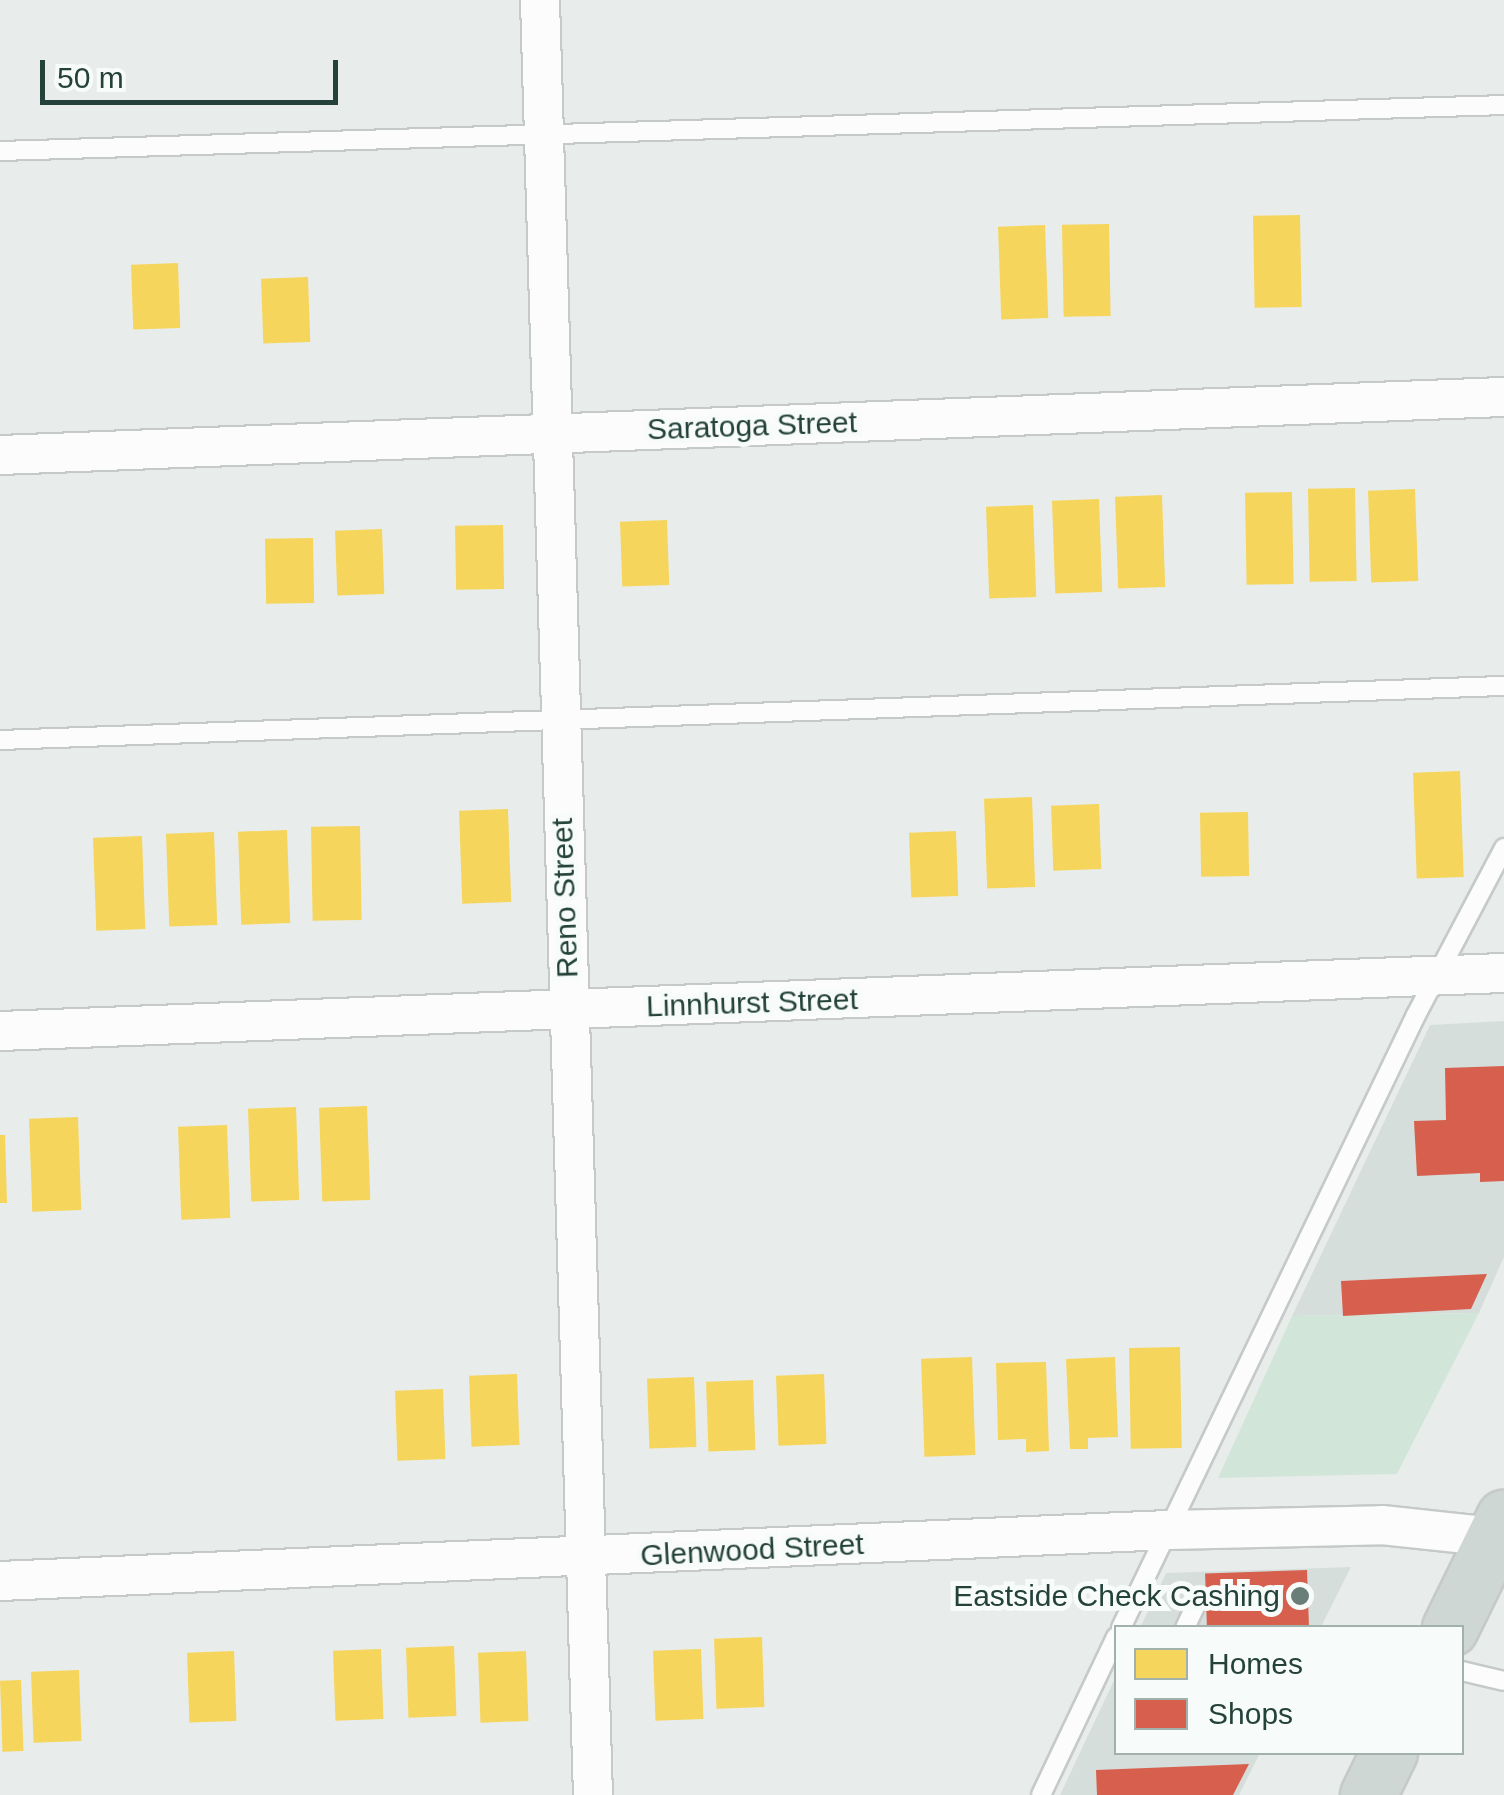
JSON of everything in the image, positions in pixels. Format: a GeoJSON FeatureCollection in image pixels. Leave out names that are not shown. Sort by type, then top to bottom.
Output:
{"type":"FeatureCollection","features":[{"type":"Feature","properties":{"kind":"main road"},"geometry":{"type":"LineString","coordinates":[[1452,1625],[1501,1531]]}},
{"type":"Feature","properties":{"kind":"main road"},"geometry":{"type":"LineString","coordinates":[[1368,1795],[1388,1755]]}},
{"type":"Feature","properties":{"kind":"street","name":"Reno Street"},"geometry":{"type":"LineString","coordinates":[[540,0],[593,1795]]}},
{"type":"Feature","properties":{"kind":"street","name":"Saratoga Street"},"geometry":{"type":"LineString","coordinates":[[0,455],[1504,396]]}},
{"type":"Feature","properties":{"kind":"street","name":"Linnhurst Street"},"geometry":{"type":"LineString","coordinates":[[0,1032],[1504,973]]}},
{"type":"Feature","properties":{"kind":"street","name":"Glenwood Street"},"geometry":{"type":"LineString","coordinates":[[0,1581],[1169,1530],[1382,1525],[1501,1531]]}},
{"type":"Feature","properties":{"kind":"lane"},"geometry":{"type":"LineString","coordinates":[[0,152],[1504,105]]}},
{"type":"Feature","properties":{"kind":"lane"},"geometry":{"type":"LineString","coordinates":[[0,740],[1504,686]]}},
{"type":"Feature","properties":{"kind":"lane"},"geometry":{"type":"LineString","coordinates":[[1122,1625],[1437,976],[1502,856]]}},
{"type":"Feature","properties":{"kind":"lane"},"geometry":{"type":"LineString","coordinates":[[1186,1625],[1196,1604]]}},
{"type":"Feature","properties":{"kind":"lane"},"geometry":{"type":"LineString","coordinates":[[1041,1795],[1114,1640]]}},
{"type":"Feature","properties":{"kind":"lane"},"geometry":{"type":"LineString","coordinates":[[1464,1672],[1504,1681]]}},
{"type":"Feature","properties":{"kind":"shaded area"},"geometry":{"type":"Polygon","coordinates":[[[1504,1021],[1504,1257],[1479,1313],[1292,1316],[1430,1025],[1504,1021]]]}},
{"type":"Feature","properties":{"kind":"shaded area"},"geometry":{"type":"Polygon","coordinates":[[[1351,1567],[1322,1625],[1141,1625],[1166,1573],[1351,1567]]]}},
{"type":"Feature","properties":{"kind":"shaded area"},"geometry":{"type":"Polygon","coordinates":[[[1114,1680],[1114,1755],[1259,1755],[1239,1795],[1060,1795],[1114,1680]]]}},
{"type":"Feature","properties":{"kind":"green space"},"geometry":{"type":"Polygon","coordinates":[[[1479,1313],[1397,1474],[1218,1478],[1292,1316],[1479,1313]]]}},
{"type":"Feature","properties":{"kind":"building: Homes"},"geometry":{"type":"Polygon","coordinates":[[[1300,215],[1302,307],[1255,308],[1253,216],[1300,215]]]}},
{"type":"Feature","properties":{"kind":"building: Homes"},"geometry":{"type":"Polygon","coordinates":[[[1109,224],[1111,316],[1064,317],[1062,225],[1109,224]]]}},
{"type":"Feature","properties":{"kind":"building: Homes"},"geometry":{"type":"Polygon","coordinates":[[[1045,225],[1048,318],[1001,320],[998,227],[1045,225]]]}},
{"type":"Feature","properties":{"kind":"building: Homes"},"geometry":{"type":"Polygon","coordinates":[[[178,263],[180,328],[133,330],[131,265],[178,263]]]}},
{"type":"Feature","properties":{"kind":"building: Homes"},"geometry":{"type":"Polygon","coordinates":[[[308,277],[310,342],[263,344],[261,279],[308,277]]]}},
{"type":"Feature","properties":{"kind":"building: Homes"},"geometry":{"type":"Polygon","coordinates":[[[1355,488],[1357,581],[1310,582],[1308,489],[1355,488]]]}},
{"type":"Feature","properties":{"kind":"building: Homes"},"geometry":{"type":"Polygon","coordinates":[[[1415,489],[1418,581],[1371,583],[1368,491],[1415,489]]]}},
{"type":"Feature","properties":{"kind":"building: Homes"},"geometry":{"type":"Polygon","coordinates":[[[1292,492],[1294,584],[1247,585],[1245,493],[1292,492]]]}},
{"type":"Feature","properties":{"kind":"building: Homes"},"geometry":{"type":"Polygon","coordinates":[[[1162,495],[1165,587],[1118,589],[1115,497],[1162,495]]]}},
{"type":"Feature","properties":{"kind":"building: Homes"},"geometry":{"type":"Polygon","coordinates":[[[1099,499],[1102,592],[1055,594],[1052,501],[1099,499]]]}},
{"type":"Feature","properties":{"kind":"building: Homes"},"geometry":{"type":"Polygon","coordinates":[[[1033,505],[1036,597],[989,599],[986,507],[1033,505]]]}},
{"type":"Feature","properties":{"kind":"building: Homes"},"geometry":{"type":"Polygon","coordinates":[[[667,520],[669,585],[622,587],[620,522],[667,520]]]}},
{"type":"Feature","properties":{"kind":"building: Homes"},"geometry":{"type":"Polygon","coordinates":[[[503,525],[504,589],[456,590],[455,526],[503,525]]]}},
{"type":"Feature","properties":{"kind":"building: Homes"},"geometry":{"type":"Polygon","coordinates":[[[382,529],[384,594],[337,596],[335,531],[382,529]]]}},
{"type":"Feature","properties":{"kind":"building: Homes"},"geometry":{"type":"Polygon","coordinates":[[[313,538],[314,603],[266,604],[265,539],[313,538]]]}},
{"type":"Feature","properties":{"kind":"building: Homes"},"geometry":{"type":"Polygon","coordinates":[[[1460,771],[1464,877],[1417,879],[1413,773],[1460,771]]]}},
{"type":"Feature","properties":{"kind":"building: Homes"},"geometry":{"type":"Polygon","coordinates":[[[1032,797],[1035,887],[987,889],[984,799],[1032,797]]]}},
{"type":"Feature","properties":{"kind":"building: Homes"},"geometry":{"type":"Polygon","coordinates":[[[1099,804],[1101,869],[1053,871],[1051,806],[1099,804]]]}},
{"type":"Feature","properties":{"kind":"building: Homes"},"geometry":{"type":"Polygon","coordinates":[[[508,809],[511,902],[462,904],[459,811],[508,809]]]}},
{"type":"Feature","properties":{"kind":"building: Homes"},"geometry":{"type":"Polygon","coordinates":[[[1248,812],[1249,876],[1201,877],[1200,813],[1248,812]]]}},
{"type":"Feature","properties":{"kind":"building: Homes"},"geometry":{"type":"Polygon","coordinates":[[[360,826],[362,920],[313,921],[311,827],[360,826]]]}},
{"type":"Feature","properties":{"kind":"building: Homes"},"geometry":{"type":"Polygon","coordinates":[[[287,830],[290,923],[241,925],[238,832],[287,830]]]}},
{"type":"Feature","properties":{"kind":"building: Homes"},"geometry":{"type":"Polygon","coordinates":[[[956,831],[958,896],[911,898],[909,833],[956,831]]]}},
{"type":"Feature","properties":{"kind":"building: Homes"},"geometry":{"type":"Polygon","coordinates":[[[214,832],[217,925],[169,927],[166,834],[214,832]]]}},
{"type":"Feature","properties":{"kind":"building: Homes"},"geometry":{"type":"Polygon","coordinates":[[[142,836],[145,929],[96,931],[93,838],[142,836]]]}},
{"type":"Feature","properties":{"kind":"building: Homes"},"geometry":{"type":"Polygon","coordinates":[[[367,1106],[370,1200],[322,1202],[319,1108],[367,1106]]]}},
{"type":"Feature","properties":{"kind":"building: Homes"},"geometry":{"type":"Polygon","coordinates":[[[296,1107],[299,1200],[251,1202],[248,1109],[296,1107]]]}},
{"type":"Feature","properties":{"kind":"building: Homes"},"geometry":{"type":"Polygon","coordinates":[[[78,1117],[81,1210],[32,1212],[29,1119],[78,1117]]]}},
{"type":"Feature","properties":{"kind":"building: Homes"},"geometry":{"type":"Polygon","coordinates":[[[227,1125],[230,1218],[181,1220],[178,1127],[227,1125]]]}},
{"type":"Feature","properties":{"kind":"building: Homes"},"geometry":{"type":"Polygon","coordinates":[[[0,1135],[5,1135],[7,1203],[0,1203],[0,1135]]]}},
{"type":"Feature","properties":{"kind":"building: Homes"},"geometry":{"type":"Polygon","coordinates":[[[1180,1347],[1182,1448],[1131,1449],[1129,1348],[1180,1347]]]}},
{"type":"Feature","properties":{"kind":"building: Homes"},"geometry":{"type":"Polygon","coordinates":[[[972,1357],[975,1455],[924,1457],[921,1359],[972,1357]]]}},
{"type":"Feature","properties":{"kind":"building: Homes"},"geometry":{"type":"Polygon","coordinates":[[[1115,1357],[1118,1437],[1088,1438],[1088,1449],[1070,1449],[1066,1359],[1115,1357]]]}},
{"type":"Feature","properties":{"kind":"building: Homes"},"geometry":{"type":"Polygon","coordinates":[[[1046,1362],[1049,1451],[1026,1452],[1026,1439],[998,1440],[996,1363],[1046,1362]]]}},
{"type":"Feature","properties":{"kind":"building: Homes"},"geometry":{"type":"Polygon","coordinates":[[[517,1374],[519,1445],[472,1447],[469,1376],[517,1374]]]}},
{"type":"Feature","properties":{"kind":"building: Homes"},"geometry":{"type":"Polygon","coordinates":[[[824,1374],[826,1444],[778,1446],[776,1376],[824,1374]]]}},
{"type":"Feature","properties":{"kind":"building: Homes"},"geometry":{"type":"Polygon","coordinates":[[[694,1377],[696,1447],[649,1449],[647,1379],[694,1377]]]}},
{"type":"Feature","properties":{"kind":"building: Homes"},"geometry":{"type":"Polygon","coordinates":[[[753,1380],[755,1450],[708,1452],[706,1382],[753,1380]]]}},
{"type":"Feature","properties":{"kind":"building: Homes"},"geometry":{"type":"Polygon","coordinates":[[[443,1389],[445,1459],[397,1461],[395,1391],[443,1389]]]}},
{"type":"Feature","properties":{"kind":"building: Homes"},"geometry":{"type":"Polygon","coordinates":[[[762,1637],[764,1707],[716,1709],[714,1639],[762,1637]]]}},
{"type":"Feature","properties":{"kind":"building: Homes"},"geometry":{"type":"Polygon","coordinates":[[[454,1646],[456,1716],[408,1718],[406,1648],[454,1646]]]}},
{"type":"Feature","properties":{"kind":"building: Homes"},"geometry":{"type":"Polygon","coordinates":[[[381,1649],[383,1719],[335,1721],[333,1651],[381,1649]]]}},
{"type":"Feature","properties":{"kind":"building: Homes"},"geometry":{"type":"Polygon","coordinates":[[[701,1649],[703,1719],[655,1721],[653,1651],[701,1649]]]}},
{"type":"Feature","properties":{"kind":"building: Homes"},"geometry":{"type":"Polygon","coordinates":[[[234,1651],[236,1721],[189,1723],[187,1653],[234,1651]]]}},
{"type":"Feature","properties":{"kind":"building: Homes"},"geometry":{"type":"Polygon","coordinates":[[[526,1651],[528,1721],[480,1723],[478,1653],[526,1651]]]}},
{"type":"Feature","properties":{"kind":"building: Homes"},"geometry":{"type":"Polygon","coordinates":[[[79,1670],[81,1741],[34,1743],[31,1672],[79,1670]]]}},
{"type":"Feature","properties":{"kind":"building: Homes"},"geometry":{"type":"Polygon","coordinates":[[[21,1680],[23,1751],[2,1752],[0,1681],[21,1680]]]}},
{"type":"Feature","properties":{"kind":"building: Shops"},"geometry":{"type":"Polygon","coordinates":[[[1504,1066],[1504,1181],[1480,1182],[1480,1173],[1417,1176],[1414,1121],[1446,1120],[1445,1068],[1504,1066]]]}},
{"type":"Feature","properties":{"kind":"building: Shops"},"geometry":{"type":"Polygon","coordinates":[[[1487,1274],[1471,1309],[1343,1316],[1341,1281],[1487,1274]]]}},
{"type":"Feature","properties":{"kind":"building: Shops"},"geometry":{"type":"Polygon","coordinates":[[[1307,1570],[1309,1625],[1207,1625],[1205,1574],[1307,1570]]]}},
{"type":"Feature","properties":{"kind":"building: Shops"},"geometry":{"type":"Polygon","coordinates":[[[1249,1764],[1233,1795],[1097,1795],[1096,1770],[1249,1764]]]}},
{"type":"Feature","properties":{"kind":"place","name":"Eastside Check Cashing"},"geometry":{"type":"Point","coordinates":[1300,1596]}}]}
